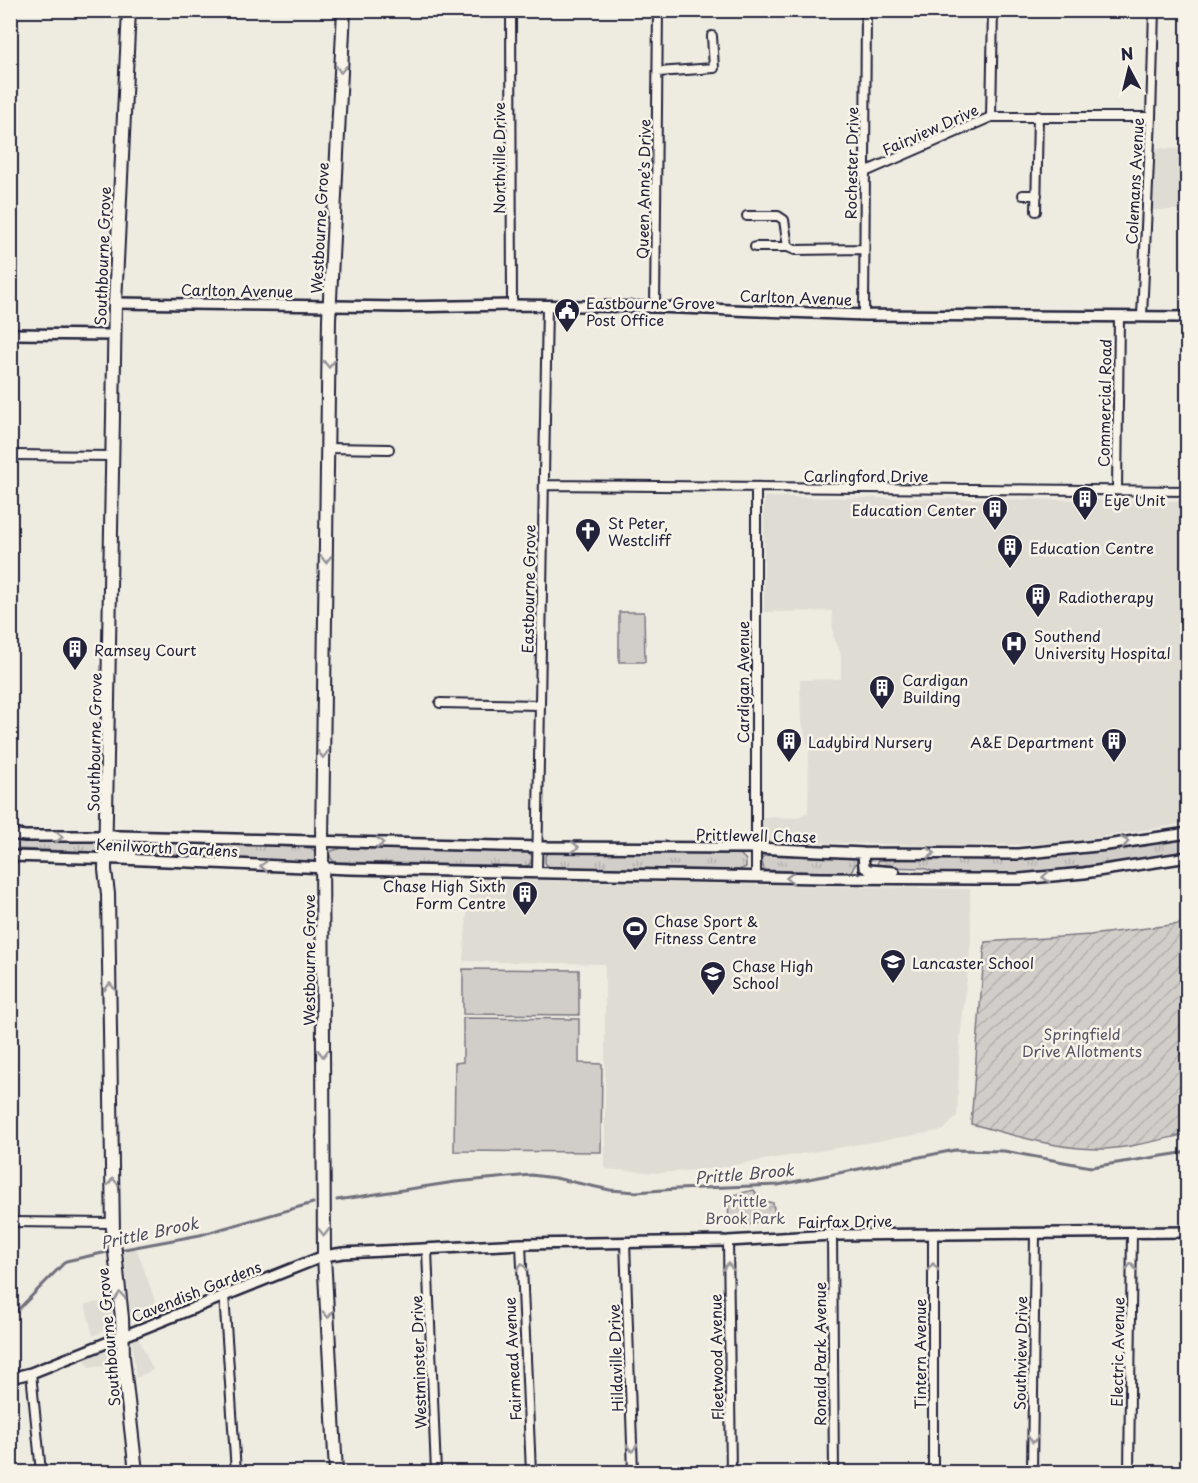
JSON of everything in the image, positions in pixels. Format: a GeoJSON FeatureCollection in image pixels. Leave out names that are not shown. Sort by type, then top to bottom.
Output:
{"type":"FeatureCollection","features":[{"type":"Feature","properties":{"kind":"main road","name":"Southbourne Grove"},"geometry":{"type":"LineString","coordinates":[[129,10],[115,303],[106,858],[113,1120],[112,1223],[136,1473]]}},
{"type":"Feature","properties":{"kind":"main road","name":"Westbourne Grove"},"geometry":{"type":"LineString","coordinates":[[336,1473],[324,1256],[322,841],[331,306],[344,10]]}},
{"type":"Feature","properties":{"kind":"street","name":"Northville Drive"},"geometry":{"type":"LineString","coordinates":[[511,10],[512,305]]}},
{"type":"Feature","properties":{"kind":"street","name":"Queen Anne's Drive"},"geometry":{"type":"LineString","coordinates":[[655,307],[658,10]]}},
{"type":"Feature","properties":{"kind":"street","name":"Rochester Drive"},"geometry":{"type":"LineString","coordinates":[[864,315],[866,10]]}},
{"type":"Feature","properties":{"kind":"street"},"geometry":{"type":"LineString","coordinates":[[991,117],[993,10]]}},
{"type":"Feature","properties":{"kind":"street","name":"Colemans Avenue"},"geometry":{"type":"LineString","coordinates":[[1142,316],[1154,10]]}},
{"type":"Feature","properties":{"kind":"street"},"geometry":{"type":"LineString","coordinates":[[658,72],[714,68],[712,36]]}},
{"type":"Feature","properties":{"kind":"street"},"geometry":{"type":"LineString","coordinates":[[1036,211],[1038,116]]}},
{"type":"Feature","properties":{"kind":"street","name":"Fairview Drive"},"geometry":{"type":"LineString","coordinates":[[865,172],[991,117],[1151,117]]}},
{"type":"Feature","properties":{"kind":"street"},"geometry":{"type":"LineString","coordinates":[[1023,195],[1037,195]]}},
{"type":"Feature","properties":{"kind":"street"},"geometry":{"type":"LineString","coordinates":[[747,216],[778,216],[784,220],[788,247]]}},
{"type":"Feature","properties":{"kind":"street"},"geometry":{"type":"LineString","coordinates":[[755,248],[864,249]]}},
{"type":"Feature","properties":{"kind":"street","name":"Carlton Avenue"},"geometry":{"type":"LineString","coordinates":[[115,303],[331,306],[512,305],[655,307],[864,315],[1188,317]]}},
{"type":"Feature","properties":{"kind":"street","name":"Eastbourne Grove"},"geometry":{"type":"LineString","coordinates":[[537,873],[547,306]]}},
{"type":"Feature","properties":{"kind":"street","name":"Commercial Road"},"geometry":{"type":"LineString","coordinates":[[1117,490],[1119,317]]}},
{"type":"Feature","properties":{"kind":"street"},"geometry":{"type":"LineString","coordinates":[[10,334],[115,335]]}},
{"type":"Feature","properties":{"kind":"street"},"geometry":{"type":"LineString","coordinates":[[328,448],[389,449]]}},
{"type":"Feature","properties":{"kind":"street"},"geometry":{"type":"LineString","coordinates":[[10,456],[113,456]]}},
{"type":"Feature","properties":{"kind":"street","name":"Carlingford Drive"},"geometry":{"type":"LineString","coordinates":[[544,485],[1188,491]]}},
{"type":"Feature","properties":{"kind":"street","name":"Cardigan Avenue"},"geometry":{"type":"LineString","coordinates":[[756,488],[756,877]]}},
{"type":"Feature","properties":{"kind":"street"},"geometry":{"type":"LineString","coordinates":[[440,703],[539,705]]}},
{"type":"Feature","properties":{"kind":"street","name":"Prittlewell Chase"},"geometry":{"type":"LineString","coordinates":[[322,841],[538,847],[755,848],[868,853],[1018,854],[1107,845],[1188,832]]}},
{"type":"Feature","properties":{"kind":"street","name":"Kenilworth Gardens"},"geometry":{"type":"LineString","coordinates":[[10,834],[107,838],[322,841]]}},
{"type":"Feature","properties":{"kind":"street"},"geometry":{"type":"LineString","coordinates":[[107,838],[110,848],[114,851],[197,863]]}},
{"type":"Feature","properties":{"kind":"street"},"geometry":{"type":"LineString","coordinates":[[248,839],[314,847],[318,850],[322,864],[537,873],[1020,879],[1084,873],[1188,857]]}},
{"type":"Feature","properties":{"kind":"street"},"geometry":{"type":"LineString","coordinates":[[868,853],[864,867],[869,870],[911,873],[938,879]]}},
{"type":"Feature","properties":{"kind":"street","name":"Kenilworth Gardens"},"geometry":{"type":"LineString","coordinates":[[10,856],[197,863],[322,864]]}},
{"type":"Feature","properties":{"kind":"street"},"geometry":{"type":"LineString","coordinates":[[848,878],[858,877],[869,870]]}},
{"type":"Feature","properties":{"kind":"street"},"geometry":{"type":"LineString","coordinates":[[10,1222],[112,1223]]}},
{"type":"Feature","properties":{"kind":"street","name":"Electric Avenue"},"geometry":{"type":"LineString","coordinates":[[1129,1473],[1132,1232]]}},
{"type":"Feature","properties":{"kind":"street","name":"Fairfax Drive"},"geometry":{"type":"LineString","coordinates":[[324,1256],[343,1253],[521,1244],[728,1241],[832,1235],[1188,1232]]}},
{"type":"Feature","properties":{"kind":"street","name":"Southview Drive"},"geometry":{"type":"LineString","coordinates":[[1032,1473],[1035,1233]]}},
{"type":"Feature","properties":{"kind":"street","name":"Ronald Park Avenue"},"geometry":{"type":"LineString","coordinates":[[832,1235],[834,1473]]}},
{"type":"Feature","properties":{"kind":"street","name":"Tintern Avenue"},"geometry":{"type":"LineString","coordinates":[[933,1235],[933,1473]]}},
{"type":"Feature","properties":{"kind":"street","name":"Fleetwood Avenue"},"geometry":{"type":"LineString","coordinates":[[728,1241],[731,1473]]}},
{"type":"Feature","properties":{"kind":"street","name":"Hildaville Drive"},"geometry":{"type":"LineString","coordinates":[[625,1242],[633,1473]]}},
{"type":"Feature","properties":{"kind":"street","name":"Fairmead Avenue"},"geometry":{"type":"LineString","coordinates":[[521,1244],[531,1473]]}},
{"type":"Feature","properties":{"kind":"street","name":"Westminster Drive"},"geometry":{"type":"LineString","coordinates":[[427,1250],[436,1473]]}},
{"type":"Feature","properties":{"kind":"street","name":"Cavendish Gardens"},"geometry":{"type":"LineString","coordinates":[[10,1378],[31,1373],[324,1256]]}},
{"type":"Feature","properties":{"kind":"street"},"geometry":{"type":"LineString","coordinates":[[224,1295],[236,1473]]}},
{"type":"Feature","properties":{"kind":"street"},"geometry":{"type":"LineString","coordinates":[[31,1373],[41,1473]]}},
{"type":"Feature","properties":{"kind":"shaded area"},"geometry":{"type":"Polygon","coordinates":[[[1152,148],[1187,149],[1187,210],[1151,210],[1152,148]]]}},
{"type":"Feature","properties":{"kind":"shaded area","name":"Southend University Hospital"},"geometry":{"type":"Polygon","coordinates":[[[764,497],[1187,501],[1187,823],[1088,839],[1040,844],[959,846],[761,841],[760,817],[797,818],[808,812],[809,749],[801,718],[800,680],[841,679],[841,655],[833,635],[832,611],[764,612],[764,497]]]}},
{"type":"Feature","properties":{"kind":"shaded area","name":"Chase High School"},"geometry":{"type":"Polygon","coordinates":[[[470,879],[970,889],[971,940],[960,1040],[957,1116],[944,1130],[716,1168],[660,1173],[605,1169],[605,964],[463,961],[470,879]]]}},
{"type":"Feature","properties":{"kind":"shaded area"},"geometry":{"type":"Polygon","coordinates":[[[136,1247],[158,1309],[137,1317],[130,1314],[124,1250],[136,1247]]]}},
{"type":"Feature","properties":{"kind":"shaded area"},"geometry":{"type":"Polygon","coordinates":[[[112,1301],[113,1311],[104,1331],[93,1336],[85,1304],[112,1301]]]}},
{"type":"Feature","properties":{"kind":"shaded area"},"geometry":{"type":"Polygon","coordinates":[[[138,1337],[153,1370],[136,1378],[132,1340],[138,1337]]]}},
{"type":"Feature","properties":{"kind":"shaded area"},"geometry":{"type":"Polygon","coordinates":[[[117,1347],[118,1366],[89,1367],[85,1359],[117,1347]]]}},
{"type":"Feature","properties":{"kind":"green space"},"geometry":{"type":"Polygon","coordinates":[[[619,612],[644,612],[645,662],[619,662],[619,612]]]}},
{"type":"Feature","properties":{"kind":"green space"},"geometry":{"type":"Polygon","coordinates":[[[11,837],[99,841],[101,844],[96,852],[11,849],[11,837]]]}},
{"type":"Feature","properties":{"kind":"green space"},"geometry":{"type":"Polygon","coordinates":[[[1187,838],[1187,851],[1180,854],[1032,873],[941,874],[923,868],[877,867],[878,860],[1042,857],[1117,850],[1187,838]]]}},
{"type":"Feature","properties":{"kind":"green space"},"geometry":{"type":"Polygon","coordinates":[[[125,841],[206,842],[311,848],[318,854],[313,862],[204,857],[126,850],[125,841]]]}},
{"type":"Feature","properties":{"kind":"green space"},"geometry":{"type":"Polygon","coordinates":[[[342,848],[526,850],[532,856],[531,863],[527,866],[334,862],[330,857],[331,851],[342,848]]]}},
{"type":"Feature","properties":{"kind":"green space"},"geometry":{"type":"Polygon","coordinates":[[[548,851],[740,854],[746,860],[746,867],[739,870],[549,867],[545,863],[548,851]]]}},
{"type":"Feature","properties":{"kind":"green space"},"geometry":{"type":"Polygon","coordinates":[[[766,855],[857,858],[857,862],[850,873],[764,870],[761,858],[766,855]]]}},
{"type":"Feature","properties":{"kind":"green space","name":"Springfield Drive Allotments"},"geometry":{"type":"Polygon","coordinates":[[[1187,923],[1187,1134],[1120,1148],[1097,1149],[1033,1140],[971,1124],[985,942],[1090,935],[1187,923]]]}},
{"type":"Feature","properties":{"kind":"green space"},"geometry":{"type":"Polygon","coordinates":[[[463,969],[579,970],[579,1015],[463,1014],[463,969]]]}},
{"type":"Feature","properties":{"kind":"green space"},"geometry":{"type":"Polygon","coordinates":[[[463,1018],[579,1019],[579,1063],[602,1064],[601,1152],[454,1151],[455,1063],[463,1062],[463,1018]]]}},
{"type":"Feature","properties":{"kind":"green space","name":"Prittle Brook Park"},"geometry":{"type":"Polygon","coordinates":[[[754,1190],[761,1200],[773,1203],[775,1215],[746,1226],[729,1225],[728,1196],[754,1190]]]}},
{"type":"Feature","properties":{"kind":"waterway","name":"Prittle Brook"},"geometry":{"type":"LineString","coordinates":[[337,1200],[455,1182],[531,1175],[610,1190],[636,1192],[778,1185],[955,1150],[1004,1151],[1091,1167],[1188,1152]]}},
{"type":"Feature","properties":{"kind":"waterway","name":"Prittle Brook"},"geometry":{"type":"LineString","coordinates":[[119,1250],[200,1235],[313,1203]]}},
{"type":"Feature","properties":{"kind":"waterway","name":"Prittle Brook"},"geometry":{"type":"LineString","coordinates":[[10,1318],[66,1261],[112,1251]]}},
{"type":"Feature","properties":{"kind":"place","name":"Eastbourne Grove Post Office"},"geometry":{"type":"Point","coordinates":[567,334]}},
{"type":"Feature","properties":{"kind":"place","name":"Eye Unit"},"geometry":{"type":"Point","coordinates":[1085,522]}},
{"type":"Feature","properties":{"kind":"place","name":"Education Center"},"geometry":{"type":"Point","coordinates":[995,532]}},
{"type":"Feature","properties":{"kind":"place","name":"St Peter, Westcliff"},"geometry":{"type":"Point","coordinates":[588,554]}},
{"type":"Feature","properties":{"kind":"place","name":"Education Centre"},"geometry":{"type":"Point","coordinates":[1010,570]}},
{"type":"Feature","properties":{"kind":"place","name":"Radiotherapy"},"geometry":{"type":"Point","coordinates":[1038,619]}},
{"type":"Feature","properties":{"kind":"place","name":"Southend University Hospital"},"geometry":{"type":"Point","coordinates":[1014,667]}},
{"type":"Feature","properties":{"kind":"place","name":"Ramsey Court"},"geometry":{"type":"Point","coordinates":[75,672]}},
{"type":"Feature","properties":{"kind":"place","name":"Cardigan Building"},"geometry":{"type":"Point","coordinates":[882,711]}},
{"type":"Feature","properties":{"kind":"place","name":"Ladybird Nursery"},"geometry":{"type":"Point","coordinates":[789,764]}},
{"type":"Feature","properties":{"kind":"place","name":"A&E Department"},"geometry":{"type":"Point","coordinates":[1114,764]}},
{"type":"Feature","properties":{"kind":"place","name":"Chase High Sixth Form Centre"},"geometry":{"type":"Point","coordinates":[525,917]}},
{"type":"Feature","properties":{"kind":"place","name":"Chase Sport & Fitness Centre"},"geometry":{"type":"Point","coordinates":[635,952]}},
{"type":"Feature","properties":{"kind":"place","name":"Lancaster School"},"geometry":{"type":"Point","coordinates":[893,985]}},
{"type":"Feature","properties":{"kind":"place","name":"Chase High School"},"geometry":{"type":"Point","coordinates":[713,997]}}]}
